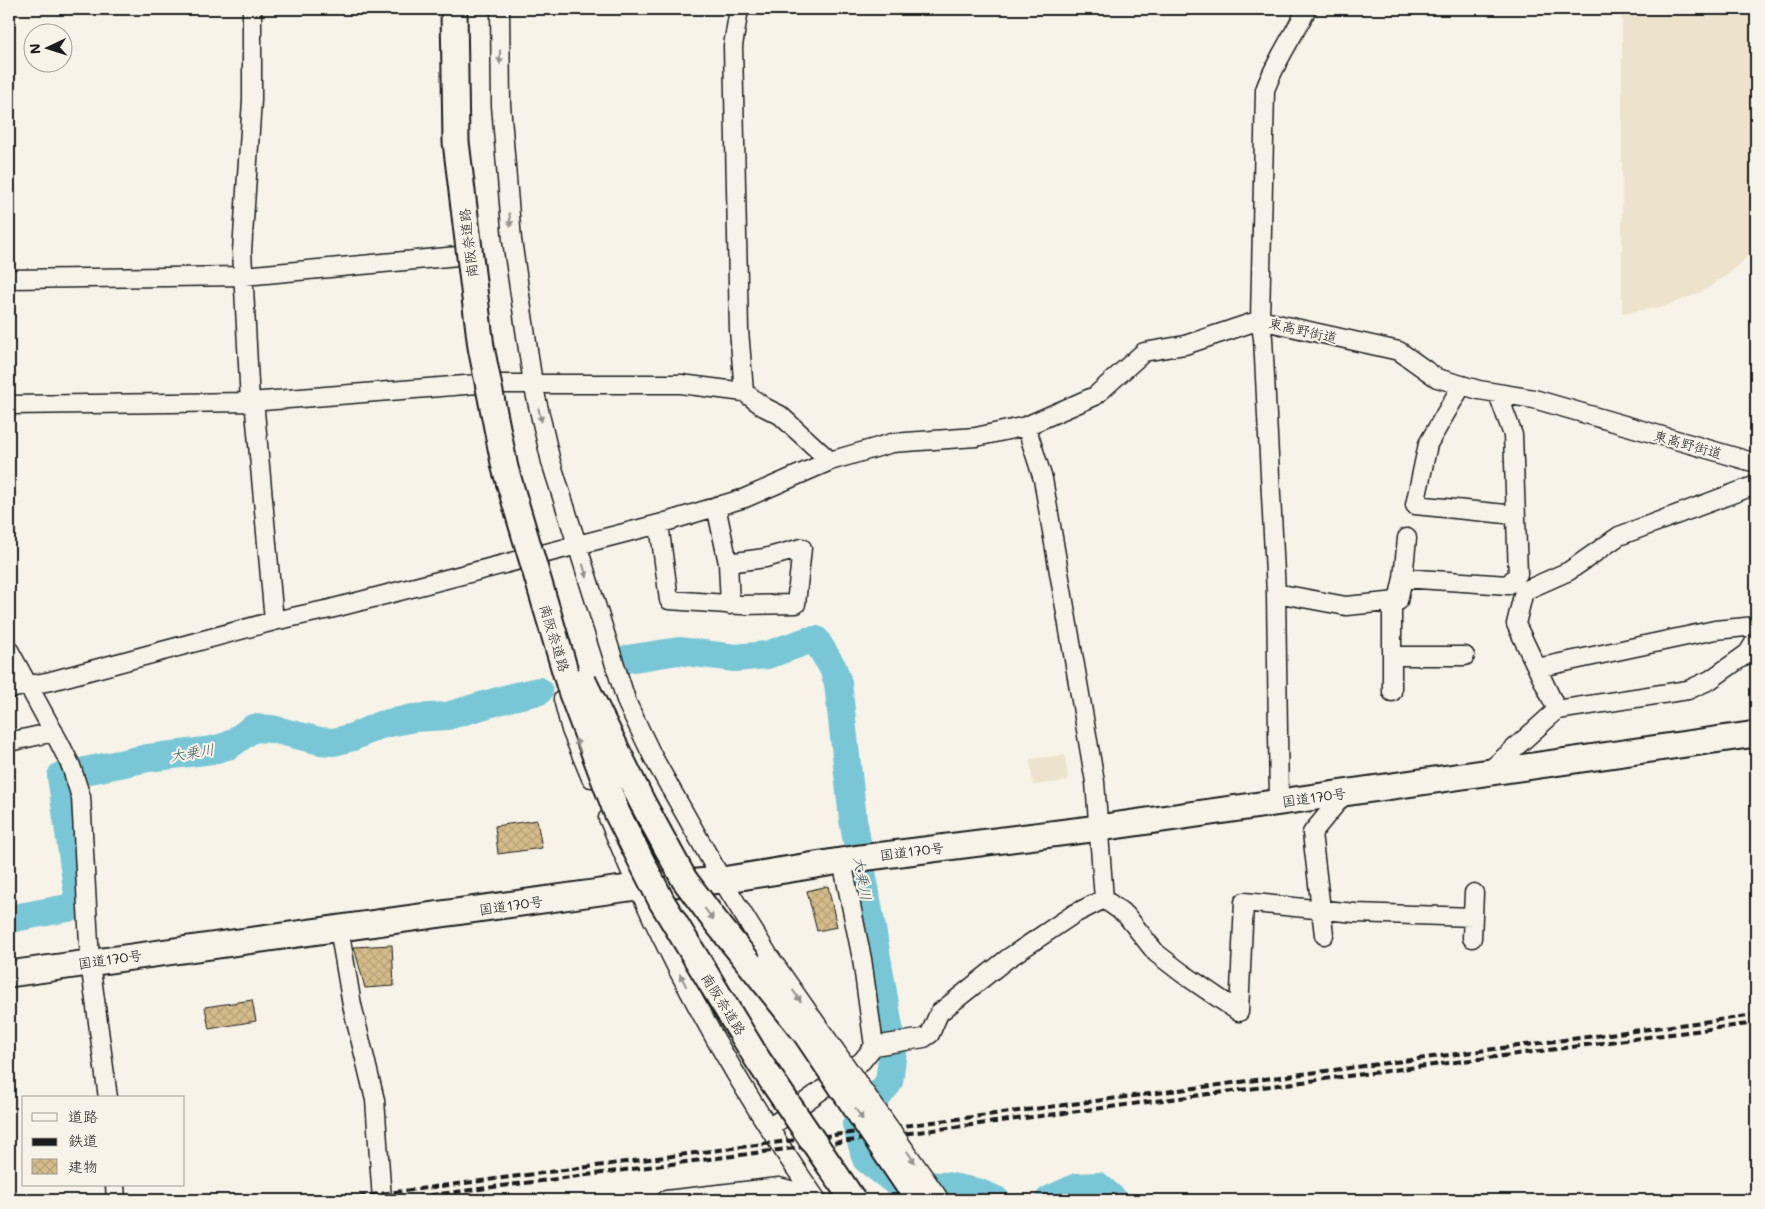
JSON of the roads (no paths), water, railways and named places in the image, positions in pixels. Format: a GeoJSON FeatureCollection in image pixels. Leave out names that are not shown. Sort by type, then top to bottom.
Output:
{"type":"FeatureCollection","features":[{"type":"Feature","properties":{"kind":"highway","name":"南阪奈道路"},"geometry":{"type":"LineString","coordinates":[[454,9],[456,142],[481,347],[505,468],[571,691],[617,813],[681,937],[758,1060],[853,1200]]}},
{"type":"Feature","properties":{"kind":"highway","name":"南阪奈道路"},"geometry":{"type":"LineString","coordinates":[[466,9],[466,142],[478,261],[490,347],[515,463],[571,656],[599,732],[632,808],[697,940],[743,1013],[766,1056],[864,1200]]}},
{"type":"Feature","properties":{"kind":"highway"},"geometry":{"type":"LineString","coordinates":[[571,656],[642,802],[684,879],[806,1034],[918,1200]]}},
{"type":"Feature","properties":{"kind":"highway","name":"国道170号"},"geometry":{"type":"LineString","coordinates":[[9,974],[636,888],[722,880],[855,859],[1098,828],[1756,734]]}},
{"type":"Feature","properties":{"kind":"highway"},"geometry":{"type":"LineString","coordinates":[[681,937],[700,986],[746,1071],[833,1200]]}},
{"type":"Feature","properties":{"kind":"street"},"geometry":{"type":"LineString","coordinates":[[252,9],[252,100],[242,251],[250,402],[255,410],[274,620]]}},
{"type":"Feature","properties":{"kind":"street"},"geometry":{"type":"LineString","coordinates":[[443,9],[450,178],[464,303],[478,384],[499,473],[571,730],[636,888],[685,984],[769,1128],[797,1193]]}},
{"type":"Feature","properties":{"kind":"street"},"geometry":{"type":"LineString","coordinates":[[500,9],[500,105],[512,240],[533,384],[551,462],[628,703],[653,757],[722,880],[769,956],[940,1200]]}},
{"type":"Feature","properties":{"kind":"street"},"geometry":{"type":"LineString","coordinates":[[739,9],[733,46],[739,330],[744,392]]}},
{"type":"Feature","properties":{"kind":"street"},"geometry":{"type":"LineString","coordinates":[[1279,802],[1276,593],[1263,338],[1260,320],[1265,90],[1272,69],[1292,39],[1307,9]]}},
{"type":"Feature","properties":{"kind":"street"},"geometry":{"type":"LineString","coordinates":[[9,279],[244,276],[458,256]]}},
{"type":"Feature","properties":{"kind":"street","name":"東高野街道"},"geometry":{"type":"LineString","coordinates":[[9,690],[52,681],[274,620],[330,609],[659,524],[744,498],[830,462],[892,443],[976,437],[1026,426],[1095,396],[1144,352],[1185,346],[1260,320],[1399,352],[1437,378],[1498,394],[1534,399],[1756,463]]}},
{"type":"Feature","properties":{"kind":"street"},"geometry":{"type":"LineString","coordinates":[[9,405],[250,402],[478,384],[681,384],[744,392],[764,408],[780,415],[830,462]]}},
{"type":"Feature","properties":{"kind":"street"},"geometry":{"type":"LineString","coordinates":[[1462,385],[1428,444],[1415,504],[1516,515]]}},
{"type":"Feature","properties":{"kind":"street"},"geometry":{"type":"LineString","coordinates":[[1403,578],[1508,585],[1518,574],[1513,435],[1498,394]]}},
{"type":"Feature","properties":{"kind":"street"},"geometry":{"type":"LineString","coordinates":[[1026,426],[1043,479],[1094,782],[1104,899],[1126,915],[1156,953],[1182,974],[1240,1012],[1244,902],[1355,913],[1473,917]]}},
{"type":"Feature","properties":{"kind":"street"},"geometry":{"type":"LineString","coordinates":[[1557,710],[1516,624],[1524,591],[1569,571],[1620,536],[1756,485]]}},
{"type":"Feature","properties":{"kind":"street"},"geometry":{"type":"LineString","coordinates":[[716,506],[728,563],[730,605]]}},
{"type":"Feature","properties":{"kind":"street"},"geometry":{"type":"LineString","coordinates":[[659,524],[669,600],[730,605],[796,604],[802,548],[765,558],[728,563]]}},
{"type":"Feature","properties":{"kind":"street"},"geometry":{"type":"LineString","coordinates":[[1276,593],[1346,606],[1398,601],[1403,578],[1407,538]]}},
{"type":"Feature","properties":{"kind":"street"},"geometry":{"type":"LineString","coordinates":[[1392,601],[1392,692]]}},
{"type":"Feature","properties":{"kind":"street"},"geometry":{"type":"LineString","coordinates":[[1536,668],[1714,630],[1756,626]]}},
{"type":"Feature","properties":{"kind":"street"},"geometry":{"type":"LineString","coordinates":[[1488,772],[1557,710],[1688,690],[1710,680],[1748,652],[1756,640]]}},
{"type":"Feature","properties":{"kind":"street"},"geometry":{"type":"LineString","coordinates":[[9,650],[74,773],[80,797],[90,962],[108,1096]]}},
{"type":"Feature","properties":{"kind":"street"},"geometry":{"type":"LineString","coordinates":[[1392,656],[1464,656]]}},
{"type":"Feature","properties":{"kind":"street"},"geometry":{"type":"LineString","coordinates":[[9,742],[54,732]]}},
{"type":"Feature","properties":{"kind":"street"},"geometry":{"type":"LineString","coordinates":[[1324,935],[1312,833],[1345,793]]}},
{"type":"Feature","properties":{"kind":"street"},"geometry":{"type":"LineString","coordinates":[[855,859],[862,960],[886,1044]]}},
{"type":"Feature","properties":{"kind":"street"},"geometry":{"type":"LineString","coordinates":[[1472,938],[1474,893]]}},
{"type":"Feature","properties":{"kind":"street"},"geometry":{"type":"LineString","coordinates":[[769,1128],[886,1044],[924,1038],[930,1034],[940,1013],[1007,959],[1074,914],[1104,899]]}},
{"type":"Feature","properties":{"kind":"street"},"geometry":{"type":"LineString","coordinates":[[339,928],[352,1005],[374,1100],[382,1200]]}},
{"type":"Feature","properties":{"kind":"street"},"geometry":{"type":"LineString","coordinates":[[115,1186],[116,1200]]}},
{"type":"Feature","properties":{"kind":"street"},"geometry":{"type":"LineString","coordinates":[[666,1200],[779,1187],[817,1200]]}},
{"type":"Feature","properties":{"kind":"waterway","name":"大乗川"},"geometry":{"type":"LineString","coordinates":[[627,659],[679,651],[735,658],[767,655],[807,641],[816,640],[833,668],[838,683],[853,819],[893,1050],[889,1082],[856,1124],[866,1159],[898,1184],[946,1186],[977,1192],[996,1200]]}},
{"type":"Feature","properties":{"kind":"waterway","name":"大乗川"},"geometry":{"type":"LineString","coordinates":[[9,919],[73,907],[78,895],[61,776],[148,758],[213,750],[230,745],[253,728],[272,729],[320,741],[334,742],[353,737],[380,725],[413,718],[447,716],[539,691]]}},
{"type":"Feature","properties":{"kind":"waterway","name":"大乗川"},"geometry":{"type":"LineString","coordinates":[[1049,1200],[1077,1187],[1098,1186],[1114,1200]]}},
{"type":"Feature","properties":{"kind":"railway"},"geometry":{"type":"LineString","coordinates":[[334,1200],[1756,1015]]}},
{"type":"Feature","properties":{"kind":"railway"},"geometry":{"type":"LineString","coordinates":[[394,1200],[1756,1023]]}}]}
